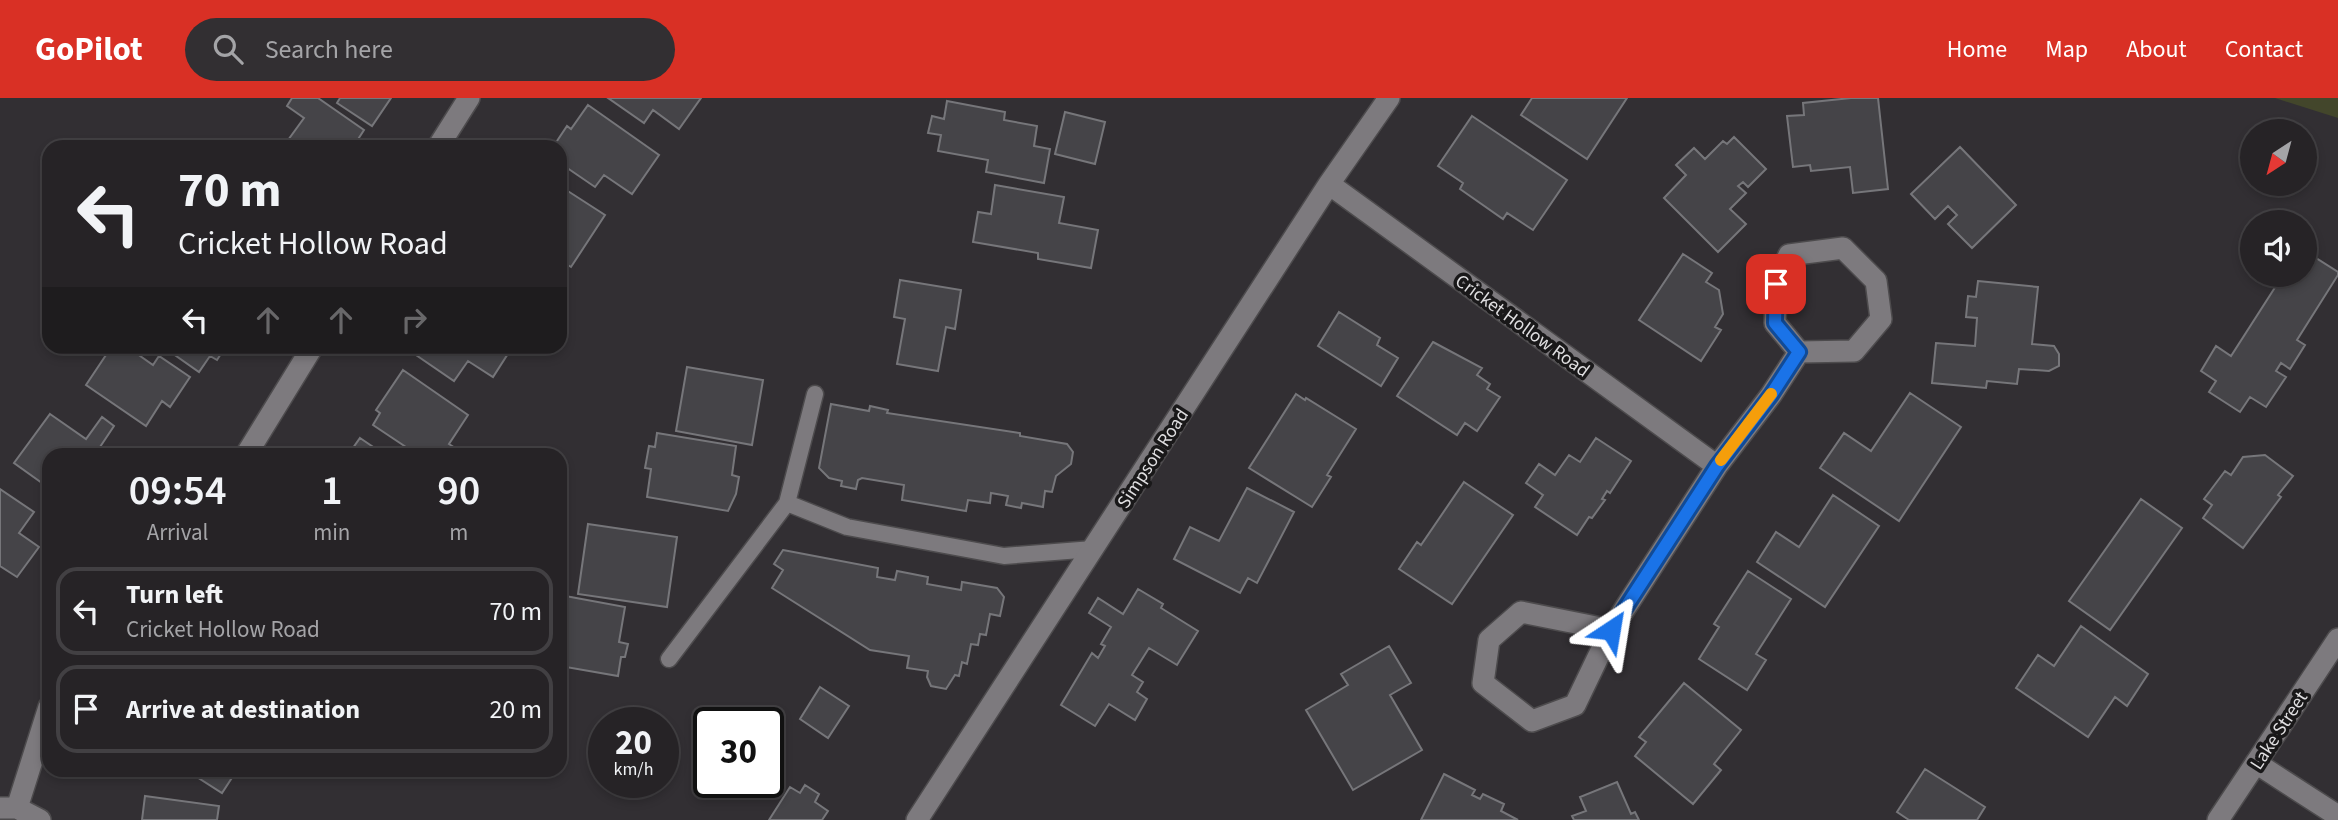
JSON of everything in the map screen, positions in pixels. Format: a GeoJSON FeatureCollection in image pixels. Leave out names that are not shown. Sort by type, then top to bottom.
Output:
{"type":"FeatureCollection","features":[{"type":"Feature","properties":{"kind":"street"},"geometry":{"type":"LineString","coordinates":[[442,140],[469,98]]}},
{"type":"Feature","properties":{"kind":"street","name":"Simpson Road"},"geometry":{"type":"LineString","coordinates":[[917,820],[1329,184],[1389,98]]}},
{"type":"Feature","properties":{"kind":"street","name":"Cricket Hollow Road"},"geometry":{"type":"LineString","coordinates":[[1329,184],[1717,466]]}},
{"type":"Feature","properties":{"kind":"street"},"geometry":{"type":"LineString","coordinates":[[1843,248],[1876,281],[1881,319],[1854,351],[1799,352],[1775,323],[1776,284],[1789,255],[1843,248]]}},
{"type":"Feature","properties":{"kind":"street"},"geometry":{"type":"LineString","coordinates":[[1611,630],[1521,612],[1489,640],[1483,684],[1532,721],[1575,705],[1611,630],[1717,466],[1771,395],[1799,352]]}},
{"type":"Feature","properties":{"kind":"street"},"geometry":{"type":"LineString","coordinates":[[250,448],[308,354]]}},
{"type":"Feature","properties":{"kind":"street","name":"Lake Street"},"geometry":{"type":"LineString","coordinates":[[2218,820],[2338,639]]}},
{"type":"Feature","properties":{"kind":"street"},"geometry":{"type":"LineString","coordinates":[[40,820],[8,808],[42,724]]}},
{"type":"Feature","properties":{"kind":"street"},"geometry":{"type":"LineString","coordinates":[[2256,763],[2338,816]]}},
{"type":"Feature","properties":{"kind":"lane"},"geometry":{"type":"LineString","coordinates":[[669,659],[787,503],[815,394]]}},
{"type":"Feature","properties":{"kind":"lane"},"geometry":{"type":"LineString","coordinates":[[787,503],[848,527],[1004,556],[1093,549]]}},
{"type":"Feature","properties":{"kind":"green space"},"geometry":{"type":"Polygon","coordinates":[[[2275,98],[2338,98],[2338,118],[2275,98]]]}},
{"type":"Feature","properties":{"kind":"building"},"geometry":{"type":"Polygon","coordinates":[[[292,98],[318,98],[364,130],[358,140],[288,140],[304,118],[287,106],[292,98]]]}},
{"type":"Feature","properties":{"kind":"building"},"geometry":{"type":"Polygon","coordinates":[[[340,98],[391,98],[372,126],[337,103],[340,98]]]}},
{"type":"Feature","properties":{"kind":"building"},"geometry":{"type":"Polygon","coordinates":[[[608,98],[701,98],[679,129],[653,110],[644,123],[608,98]]]}},
{"type":"Feature","properties":{"kind":"building"},"geometry":{"type":"Polygon","coordinates":[[[1532,98],[1627,98],[1587,159],[1521,115],[1532,98]]]}},
{"type":"Feature","properties":{"kind":"building"},"geometry":{"type":"Polygon","coordinates":[[[1878,98],[1888,189],[1853,193],[1850,167],[1811,171],[1810,165],[1793,167],[1787,116],[1804,115],[1803,103],[1878,98]]]}},
{"type":"Feature","properties":{"kind":"building"},"geometry":{"type":"Polygon","coordinates":[[[947,101],[1005,112],[1004,120],[1037,126],[1034,146],[1050,149],[1044,183],[986,172],[988,160],[938,151],[941,135],[928,133],[932,116],[944,119],[947,101]]]}},
{"type":"Feature","properties":{"kind":"building"},"geometry":{"type":"Polygon","coordinates":[[[588,105],[659,155],[632,194],[604,175],[595,187],[567,168],[567,140],[558,140],[567,126],[571,129],[588,105]]]}},
{"type":"Feature","properties":{"kind":"building"},"geometry":{"type":"Polygon","coordinates":[[[1065,112],[1105,122],[1095,164],[1055,154],[1065,112]]]}},
{"type":"Feature","properties":{"kind":"building"},"geometry":{"type":"Polygon","coordinates":[[[1472,116],[1567,180],[1533,230],[1507,213],[1503,219],[1460,189],[1463,183],[1438,166],[1472,116]]]}},
{"type":"Feature","properties":{"kind":"building"},"geometry":{"type":"Polygon","coordinates":[[[1734,137],[1766,169],[1748,187],[1743,182],[1738,186],[1746,193],[1730,209],[1746,224],[1718,252],[1664,198],[1686,175],[1676,165],[1694,148],[1705,159],[1723,141],[1727,144],[1734,137]]]}},
{"type":"Feature","properties":{"kind":"building"},"geometry":{"type":"Polygon","coordinates":[[[1960,147],[2016,205],[1972,248],[1948,224],[1957,215],[1948,206],[1935,219],[1911,194],[1960,147]]]}},
{"type":"Feature","properties":{"kind":"building"},"geometry":{"type":"Polygon","coordinates":[[[995,185],[1064,197],[1059,223],[1098,230],[1091,268],[1038,259],[1038,253],[973,242],[978,212],[991,214],[995,185]]]}},
{"type":"Feature","properties":{"kind":"building"},"geometry":{"type":"Polygon","coordinates":[[[567,191],[605,215],[571,267],[567,264],[567,191]]]}},
{"type":"Feature","properties":{"kind":"building"},"geometry":{"type":"Polygon","coordinates":[[[1683,254],[1712,273],[1706,282],[1719,290],[1723,314],[1715,327],[1721,330],[1701,361],[1639,320],[1683,254]]]}},
{"type":"Feature","properties":{"kind":"building"},"geometry":{"type":"Polygon","coordinates":[[[2317,259],[2338,272],[2297,340],[2305,345],[2290,369],[2281,363],[2276,371],[2286,377],[2266,407],[2250,397],[2240,412],[2209,392],[2216,381],[2201,371],[2216,346],[2231,356],[2275,287],[2317,287],[2317,259]]]}},
{"type":"Feature","properties":{"kind":"building"},"geometry":{"type":"Polygon","coordinates":[[[900,280],[961,290],[955,329],[946,327],[938,371],[897,364],[905,319],[894,317],[900,280]]]}},
{"type":"Feature","properties":{"kind":"building"},"geometry":{"type":"Polygon","coordinates":[[[1978,281],[2038,287],[2032,344],[2054,346],[2059,354],[2059,366],[2049,371],[2019,369],[2017,384],[1987,381],[1986,388],[1932,383],[1936,343],[1975,346],[1977,318],[1966,317],[1968,296],[1976,297],[1978,281]]]}},
{"type":"Feature","properties":{"kind":"building"},"geometry":{"type":"Polygon","coordinates":[[[1339,312],[1380,338],[1377,345],[1398,358],[1381,386],[1318,346],[1339,312]]]}},
{"type":"Feature","properties":{"kind":"building"},"geometry":{"type":"Polygon","coordinates":[[[1433,342],[1482,368],[1477,375],[1490,384],[1487,389],[1500,397],[1477,431],[1465,423],[1457,435],[1397,396],[1433,342]]]}},
{"type":"Feature","properties":{"kind":"building"},"geometry":{"type":"Polygon","coordinates":[[[107,354],[137,354],[153,365],[159,356],[190,377],[170,407],[162,401],[146,426],[86,385],[107,354]]]}},
{"type":"Feature","properties":{"kind":"building"},"geometry":{"type":"Polygon","coordinates":[[[173,354],[221,354],[217,360],[210,356],[199,372],[173,354]]]}},
{"type":"Feature","properties":{"kind":"building"},"geometry":{"type":"Polygon","coordinates":[[[414,354],[508,354],[493,377],[468,361],[454,381],[414,354]]]}},
{"type":"Feature","properties":{"kind":"building"},"geometry":{"type":"Polygon","coordinates":[[[687,367],[763,380],[752,445],[676,431],[687,367]]]}},
{"type":"Feature","properties":{"kind":"building"},"geometry":{"type":"Polygon","coordinates":[[[403,370],[468,415],[449,444],[455,448],[408,448],[373,425],[380,413],[376,410],[403,370]]]}},
{"type":"Feature","properties":{"kind":"building"},"geometry":{"type":"Polygon","coordinates":[[[1910,393],[1961,427],[1899,521],[1820,468],[1844,433],[1871,451],[1910,393]]]}},
{"type":"Feature","properties":{"kind":"building"},"geometry":{"type":"Polygon","coordinates":[[[1296,394],[1356,429],[1327,475],[1331,477],[1312,507],[1249,468],[1296,394]]]}},
{"type":"Feature","properties":{"kind":"building"},"geometry":{"type":"Polygon","coordinates":[[[831,404],[869,411],[870,406],[888,410],[887,413],[1020,433],[1020,436],[1067,444],[1073,452],[1071,464],[1056,476],[1052,492],[1045,491],[1043,507],[1022,503],[1021,508],[1006,505],[1008,496],[991,493],[990,503],[968,500],[966,511],[902,500],[904,485],[862,478],[858,480],[856,489],[841,486],[842,481],[829,478],[819,468],[831,404]]]}},
{"type":"Feature","properties":{"kind":"building"},"geometry":{"type":"Polygon","coordinates":[[[50,414],[86,439],[102,417],[114,426],[102,448],[42,448],[42,483],[14,463],[50,414]]]}},
{"type":"Feature","properties":{"kind":"building"},"geometry":{"type":"Polygon","coordinates":[[[657,433],[736,446],[732,475],[739,477],[736,494],[728,511],[647,497],[651,469],[645,468],[649,446],[655,447],[657,433]]]}},
{"type":"Feature","properties":{"kind":"building"},"geometry":{"type":"Polygon","coordinates":[[[360,438],[375,448],[353,448],[360,438]]]}},
{"type":"Feature","properties":{"kind":"building"},"geometry":{"type":"Polygon","coordinates":[[[1596,438],[1631,461],[1577,535],[1535,507],[1543,495],[1526,483],[1539,464],[1555,475],[1569,455],[1580,462],[1596,438]]]}},
{"type":"Feature","properties":{"kind":"building"},"geometry":{"type":"Polygon","coordinates":[[[2265,455],[2293,476],[2278,495],[2281,497],[2243,548],[2203,518],[2212,505],[2204,499],[2225,471],[2231,475],[2243,457],[2265,455]]]}},
{"type":"Feature","properties":{"kind":"building"},"geometry":{"type":"Polygon","coordinates":[[[1464,482],[1513,515],[1452,604],[1399,569],[1417,542],[1421,545],[1464,482]]]}},
{"type":"Feature","properties":{"kind":"building"},"geometry":{"type":"Polygon","coordinates":[[[1247,488],[1294,512],[1257,583],[1248,578],[1240,593],[1174,559],[1190,527],[1219,541],[1247,488]]]}},
{"type":"Feature","properties":{"kind":"building"},"geometry":{"type":"Polygon","coordinates":[[[0,489],[34,512],[19,533],[39,547],[17,577],[0,566],[0,489]]]}},
{"type":"Feature","properties":{"kind":"building"},"geometry":{"type":"Polygon","coordinates":[[[1833,495],[1879,526],[1825,607],[1757,562],[1776,532],[1799,547],[1833,495]]]}},
{"type":"Feature","properties":{"kind":"building"},"geometry":{"type":"Polygon","coordinates":[[[2141,499],[2182,528],[2110,630],[2069,601],[2141,499]]]}},
{"type":"Feature","properties":{"kind":"building"},"geometry":{"type":"Polygon","coordinates":[[[588,524],[677,537],[667,607],[578,594],[588,524]]]}},
{"type":"Feature","properties":{"kind":"building"},"geometry":{"type":"Polygon","coordinates":[[[783,550],[878,568],[877,577],[895,580],[897,571],[928,577],[927,584],[961,590],[962,582],[997,588],[1004,597],[1000,616],[990,614],[986,635],[980,634],[978,645],[971,644],[967,664],[962,662],[959,676],[955,675],[946,689],[931,686],[927,677],[928,671],[907,668],[909,656],[870,650],[772,588],[783,570],[774,564],[783,550]]]}},
{"type":"Feature","properties":{"kind":"building"},"geometry":{"type":"Polygon","coordinates":[[[1748,571],[1791,599],[1756,654],[1766,660],[1747,690],[1699,659],[1719,627],[1714,624],[1748,571]]]}},
{"type":"Feature","properties":{"kind":"building"},"geometry":{"type":"Polygon","coordinates":[[[1138,589],[1163,604],[1161,608],[1198,631],[1177,665],[1149,648],[1132,675],[1143,682],[1137,692],[1147,699],[1135,720],[1109,704],[1095,726],[1061,705],[1092,653],[1098,658],[1105,646],[1101,644],[1111,627],[1089,613],[1098,598],[1123,614],[1138,589]]]}},
{"type":"Feature","properties":{"kind":"building"},"geometry":{"type":"Polygon","coordinates":[[[567,596],[625,607],[619,642],[628,644],[625,657],[621,657],[618,676],[567,667],[567,596]]]}},
{"type":"Feature","properties":{"kind":"building"},"geometry":{"type":"Polygon","coordinates":[[[2081,626],[2148,674],[2127,706],[2115,697],[2088,737],[2016,688],[2038,655],[2054,666],[2081,626]]]}},
{"type":"Feature","properties":{"kind":"building"},"geometry":{"type":"Polygon","coordinates":[[[1389,646],[1411,683],[1390,695],[1422,750],[1353,790],[1306,710],[1348,685],[1341,674],[1389,646]]]}},
{"type":"Feature","properties":{"kind":"building"},"geometry":{"type":"Polygon","coordinates":[[[1684,683],[1741,730],[1714,764],[1721,770],[1693,804],[1635,756],[1646,742],[1639,737],[1684,683]]]}},
{"type":"Feature","properties":{"kind":"building"},"geometry":{"type":"Polygon","coordinates":[[[820,687],[849,706],[828,738],[800,719],[820,687]]]}},
{"type":"Feature","properties":{"kind":"building"},"geometry":{"type":"Polygon","coordinates":[[[1925,769],[1985,807],[1977,820],[1909,820],[1897,812],[1925,769]]]}},
{"type":"Feature","properties":{"kind":"building"},"geometry":{"type":"Polygon","coordinates":[[[1444,774],[1475,790],[1472,795],[1480,799],[1483,794],[1504,804],[1501,811],[1518,820],[1421,820],[1444,774]]]}},
{"type":"Feature","properties":{"kind":"building"},"geometry":{"type":"Polygon","coordinates":[[[197,777],[232,777],[222,793],[197,777]]]}},
{"type":"Feature","properties":{"kind":"building"},"geometry":{"type":"Polygon","coordinates":[[[1617,782],[1631,814],[1635,812],[1639,820],[1574,820],[1572,816],[1586,811],[1580,797],[1617,782]]]}},
{"type":"Feature","properties":{"kind":"building"},"geometry":{"type":"Polygon","coordinates":[[[805,785],[819,794],[815,802],[828,811],[822,820],[769,820],[790,787],[800,793],[805,785]]]}},
{"type":"Feature","properties":{"kind":"building"},"geometry":{"type":"Polygon","coordinates":[[[145,796],[219,806],[217,820],[142,820],[145,796]]]}},
{"type":"Feature","properties":{"kind":"slow traffic"},"geometry":{"type":"LineString","coordinates":[[1721,460],[1771,394]]}},
{"type":"Feature","properties":{"kind":"route"},"geometry":{"type":"LineString","coordinates":[[1611,630],[1717,466],[1771,395],[1799,352],[1775,323],[1776,284]]}}]}
